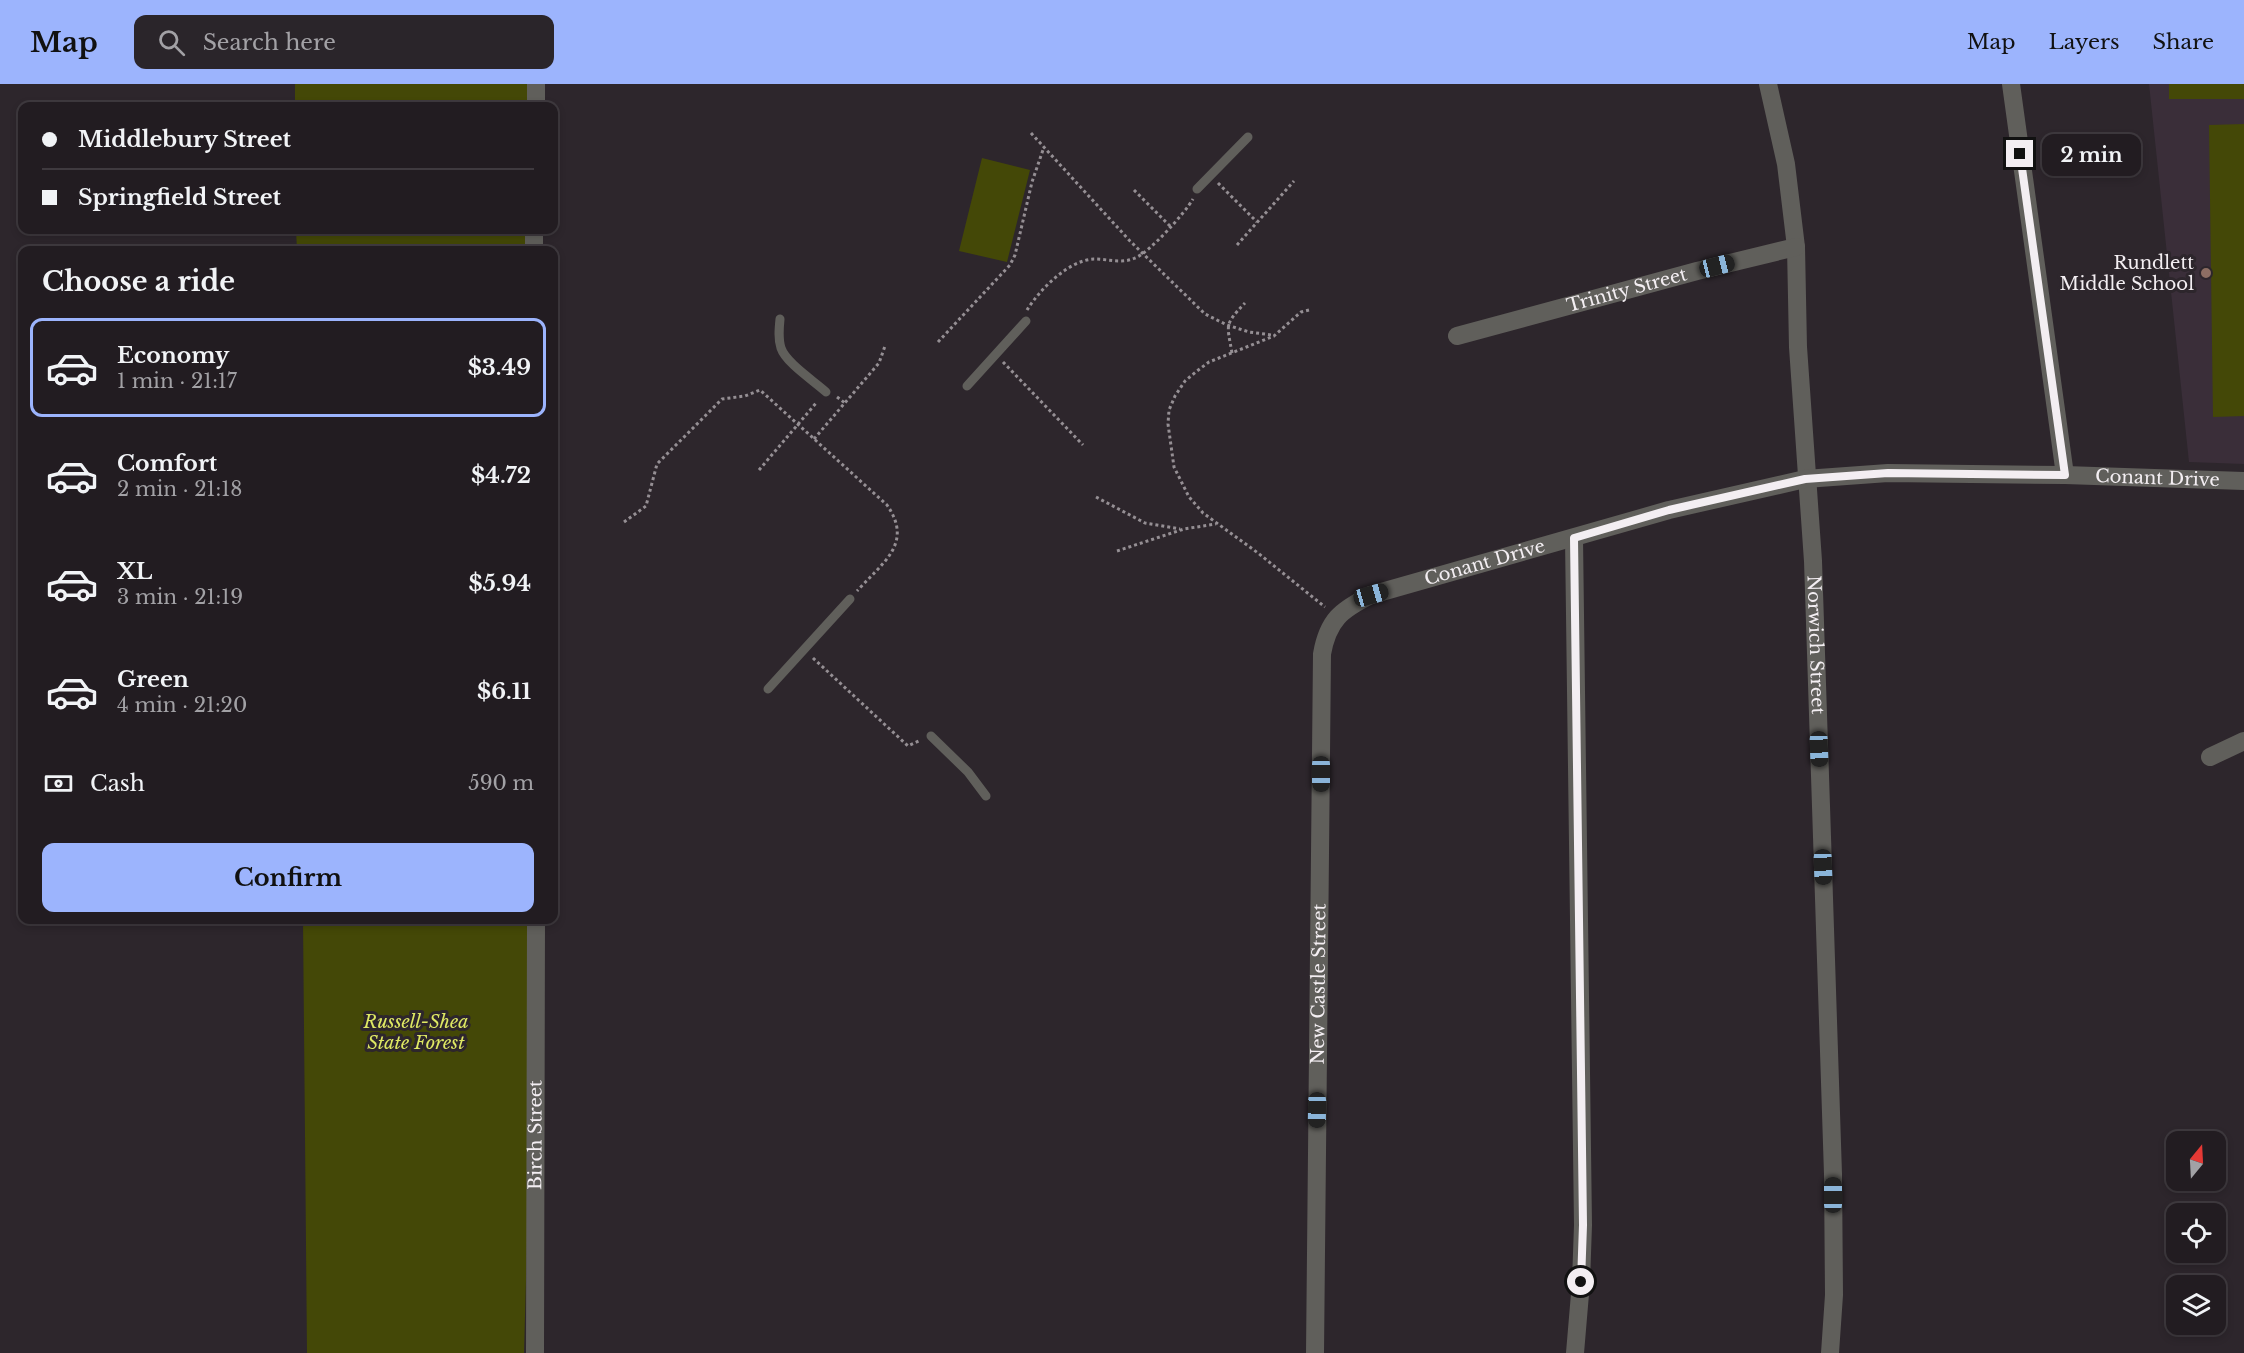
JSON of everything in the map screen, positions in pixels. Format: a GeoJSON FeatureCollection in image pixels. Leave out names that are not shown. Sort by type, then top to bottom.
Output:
{"type":"FeatureCollection","features":[{"type":"Feature","properties":{"kind":"street"},"geometry":{"type":"LineString","coordinates":[[536,84],[536,102]]}},
{"type":"Feature","properties":{"kind":"street","name":"Norwich Street"},"geometry":{"type":"LineString","coordinates":[[1768,84],[1786,164],[1796,246],[1798,347],[1805,479],[1813,561],[1833,1163],[1834,1295],[1830,1353]]}},
{"type":"Feature","properties":{"kind":"street"},"geometry":{"type":"LineString","coordinates":[[2011,84],[2065,475]]}},
{"type":"Feature","properties":{"kind":"street","name":"Trinity Street"},"geometry":{"type":"LineString","coordinates":[[1457,336],[1796,246]]}},
{"type":"Feature","properties":{"kind":"street","name":"Conant Drive"},"geometry":{"type":"LineString","coordinates":[[1337,618],[1353,604],[1371,595],[1669,510],[1805,479],[1888,473],[2065,475],[2244,482]]}},
{"type":"Feature","properties":{"kind":"street"},"geometry":{"type":"LineString","coordinates":[[1574,538],[1583,1225],[1575,1353]]}},
{"type":"Feature","properties":{"kind":"street","name":"New Castle Street"},"geometry":{"type":"LineString","coordinates":[[1315,1353],[1322,654],[1326,635],[1337,618]]}},
{"type":"Feature","properties":{"kind":"street"},"geometry":{"type":"LineString","coordinates":[[2210,757],[2244,741]]}},
{"type":"Feature","properties":{"kind":"street","name":"Birch Street"},"geometry":{"type":"LineString","coordinates":[[535,1353],[536,924]]}},
{"type":"Feature","properties":{"kind":"lane"},"geometry":{"type":"LineString","coordinates":[[1197,189],[1248,137]]}},
{"type":"Feature","properties":{"kind":"lane"},"geometry":{"type":"LineString","coordinates":[[780,319],[779,342],[782,351],[826,392]]}},
{"type":"Feature","properties":{"kind":"lane"},"geometry":{"type":"LineString","coordinates":[[967,386],[1026,321]]}},
{"type":"Feature","properties":{"kind":"lane"},"geometry":{"type":"LineString","coordinates":[[768,689],[850,599]]}},
{"type":"Feature","properties":{"kind":"lane"},"geometry":{"type":"LineString","coordinates":[[931,736],[968,772],[986,796]]}},
{"type":"Feature","properties":{"kind":"path"},"geometry":{"type":"LineString","coordinates":[[1031,133],[1143,254],[1205,314],[1227,326],[1274,336]]}},
{"type":"Feature","properties":{"kind":"path"},"geometry":{"type":"LineString","coordinates":[[938,342],[1010,265],[1015,255],[1032,182],[1044,147]]}},
{"type":"Feature","properties":{"kind":"path"},"geometry":{"type":"LineString","coordinates":[[1210,176],[1257,222]]}},
{"type":"Feature","properties":{"kind":"path"},"geometry":{"type":"LineString","coordinates":[[1237,245],[1294,181]]}},
{"type":"Feature","properties":{"kind":"path"},"geometry":{"type":"LineString","coordinates":[[1026,321],[1026,309],[1058,275],[1069,267],[1083,260],[1128,261],[1143,254],[1192,202],[1197,189]]}},
{"type":"Feature","properties":{"kind":"path"},"geometry":{"type":"LineString","coordinates":[[1134,190],[1170,226]]}},
{"type":"Feature","properties":{"kind":"path"},"geometry":{"type":"LineString","coordinates":[[1232,353],[1227,326],[1229,319],[1245,303]]}},
{"type":"Feature","properties":{"kind":"path"},"geometry":{"type":"LineString","coordinates":[[1309,310],[1301,312],[1274,336],[1209,362],[1185,381],[1169,410],[1168,424],[1174,467],[1189,497],[1217,524],[1258,553],[1337,618]]}},
{"type":"Feature","properties":{"kind":"path"},"geometry":{"type":"LineString","coordinates":[[814,439],[879,363],[885,346]]}},
{"type":"Feature","properties":{"kind":"path"},"geometry":{"type":"LineString","coordinates":[[996,355],[1083,445]]}},
{"type":"Feature","properties":{"kind":"path"},"geometry":{"type":"LineString","coordinates":[[624,522],[646,506],[657,464],[722,399],[745,396],[760,390],[887,505],[895,517],[899,529],[897,542],[891,553],[850,599]]}},
{"type":"Feature","properties":{"kind":"path"},"geometry":{"type":"LineString","coordinates":[[759,470],[811,409]]}},
{"type":"Feature","properties":{"kind":"path"},"geometry":{"type":"LineString","coordinates":[[1096,497],[1145,523],[1184,529]]}},
{"type":"Feature","properties":{"kind":"path"},"geometry":{"type":"LineString","coordinates":[[1117,551],[1184,529],[1217,524]]}},
{"type":"Feature","properties":{"kind":"path"},"geometry":{"type":"LineString","coordinates":[[804,649],[908,746],[931,736]]}},
{"type":"Feature","properties":{"kind":"shaded area","name":"Rundlett Middle School"},"geometry":{"type":"Polygon","coordinates":[[[2149,84],[2244,84],[2244,464],[2189,462],[2149,84]]]}},
{"type":"Feature","properties":{"kind":"green space"},"geometry":{"type":"Polygon","coordinates":[[[295,84],[527,84],[527,102],[295,102],[295,84]]]}},
{"type":"Feature","properties":{"kind":"green space"},"geometry":{"type":"Polygon","coordinates":[[[2169,84],[2244,84],[2244,99],[2169,99],[2169,84]]]}},
{"type":"Feature","properties":{"kind":"green space"},"geometry":{"type":"Polygon","coordinates":[[[2244,124],[2244,416],[2213,417],[2209,125],[2244,124]]]}},
{"type":"Feature","properties":{"kind":"green space"},"geometry":{"type":"Polygon","coordinates":[[[982,158],[1030,170],[1007,262],[959,251],[982,158]]]}},
{"type":"Feature","properties":{"kind":"green space"},"geometry":{"type":"Polygon","coordinates":[[[296,234],[527,234],[527,246],[297,246],[296,234]]]}},
{"type":"Feature","properties":{"kind":"green space","name":"Russell-Shea State Forest"},"geometry":{"type":"Polygon","coordinates":[[[303,924],[527,924],[527,1243],[524,1353],[307,1353],[303,924]]]}},
{"type":"Feature","properties":{"kind":"place","name":"Rundlett Middle School"},"geometry":{"type":"Point","coordinates":[2206,273]}},
{"type":"Feature","properties":{"kind":"route"},"geometry":{"type":"LineString","coordinates":[[1581,1282],[1583,1225],[1574,538],[1669,510],[1805,479],[1888,473],[2065,475],[2020,154]]}}]}
